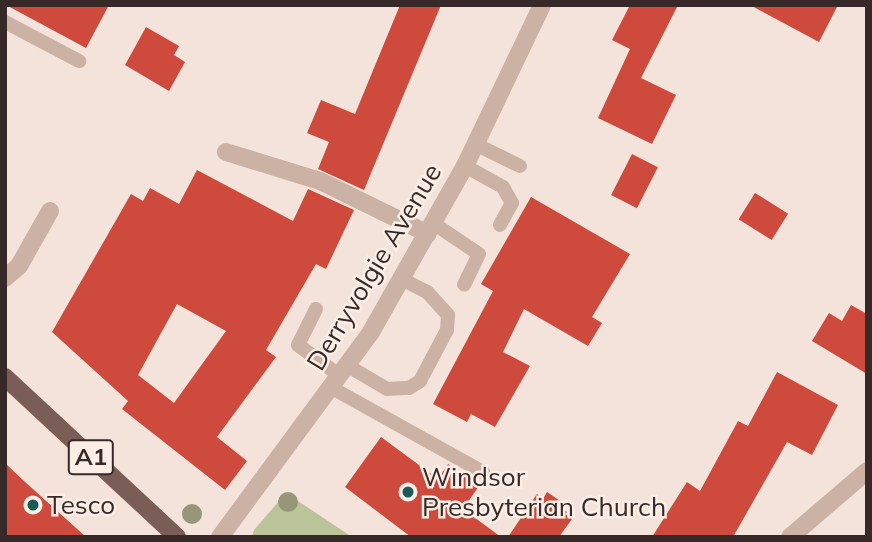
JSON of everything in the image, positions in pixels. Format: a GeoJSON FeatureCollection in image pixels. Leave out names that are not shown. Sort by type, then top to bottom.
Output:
{"type":"FeatureCollection","features":[{"type":"Feature","properties":{"kind":"main road","name":"A1"},"geometry":{"type":"LineString","coordinates":[[5,377],[177,537]]}},
{"type":"Feature","properties":{"kind":"street","name":"Derryvolgie Avenue"},"geometry":{"type":"LineString","coordinates":[[220,537],[340,377],[402,279],[465,166],[542,5]]}},
{"type":"Feature","properties":{"kind":"street"},"geometry":{"type":"LineString","coordinates":[[226,152],[320,181],[430,229]]}},
{"type":"Feature","properties":{"kind":"street"},"geometry":{"type":"LineString","coordinates":[[5,278],[19,266],[50,211]]}},
{"type":"Feature","properties":{"kind":"street"},"geometry":{"type":"LineString","coordinates":[[790,537],[867,471]]}},
{"type":"Feature","properties":{"kind":"lane"},"geometry":{"type":"LineString","coordinates":[[5,22],[79,61]]}},
{"type":"Feature","properties":{"kind":"lane"},"geometry":{"type":"LineString","coordinates":[[475,144],[520,166]]}},
{"type":"Feature","properties":{"kind":"lane"},"geometry":{"type":"LineString","coordinates":[[465,166],[503,187],[512,203],[500,225]]}},
{"type":"Feature","properties":{"kind":"lane"},"geometry":{"type":"LineString","coordinates":[[430,229],[479,254],[464,285]]}},
{"type":"Feature","properties":{"kind":"lane"},"geometry":{"type":"LineString","coordinates":[[340,377],[387,389],[409,388],[420,382],[447,331],[448,315],[441,304],[427,292],[402,279]]}},
{"type":"Feature","properties":{"kind":"lane"},"geometry":{"type":"LineString","coordinates":[[316,309],[298,345],[340,377],[483,472]]}},
{"type":"Feature","properties":{"kind":"green space"},"geometry":{"type":"Polygon","coordinates":[[[286,493],[352,537],[252,537],[254,530],[286,493]]]}},
{"type":"Feature","properties":{"kind":"building"},"geometry":{"type":"Polygon","coordinates":[[[6,5],[109,5],[86,48],[6,5]]]}},
{"type":"Feature","properties":{"kind":"building"},"geometry":{"type":"Polygon","coordinates":[[[400,5],[441,5],[364,190],[318,169],[329,142],[307,133],[321,100],[355,114],[400,5]]]}},
{"type":"Feature","properties":{"kind":"building"},"geometry":{"type":"Polygon","coordinates":[[[630,5],[678,5],[641,78],[676,95],[652,144],[598,118],[630,49],[612,40],[630,5]]]}},
{"type":"Feature","properties":{"kind":"building"},"geometry":{"type":"Polygon","coordinates":[[[750,5],[838,5],[819,42],[750,5]]]}},
{"type":"Feature","properties":{"kind":"building"},"geometry":{"type":"Polygon","coordinates":[[[146,27],[179,46],[174,55],[185,62],[169,91],[125,65],[146,27]]]}},
{"type":"Feature","properties":{"kind":"building"},"geometry":{"type":"Polygon","coordinates":[[[632,154],[658,167],[637,208],[611,195],[632,154]]]}},
{"type":"Feature","properties":{"kind":"building"},"geometry":{"type":"Polygon","coordinates":[[[197,170],[293,221],[308,189],[354,210],[326,269],[316,264],[266,350],[276,357],[217,437],[247,461],[225,490],[122,409],[128,401],[52,332],[131,194],[143,201],[150,188],[179,204],[197,170]],[[177,304],[138,375],[174,403],[226,331],[177,304]]]}},
{"type":"Feature","properties":{"kind":"building"},"geometry":{"type":"Polygon","coordinates":[[[755,193],[788,214],[772,240],[739,219],[755,193]]]}},
{"type":"Feature","properties":{"kind":"building"},"geometry":{"type":"Polygon","coordinates":[[[531,197],[630,254],[592,317],[602,323],[588,346],[524,309],[503,352],[530,366],[495,427],[471,414],[467,422],[433,404],[493,291],[481,284],[531,197]]]}},
{"type":"Feature","properties":{"kind":"building"},"geometry":{"type":"Polygon","coordinates":[[[851,305],[867,314],[867,374],[812,341],[829,313],[842,321],[851,305]]]}},
{"type":"Feature","properties":{"kind":"building"},"geometry":{"type":"Polygon","coordinates":[[[777,372],[838,405],[812,455],[787,442],[733,537],[652,537],[687,482],[700,491],[738,421],[748,426],[777,372]]]}},
{"type":"Feature","properties":{"kind":"building","name":"Windsor Presbyterian Church"},"geometry":{"type":"Polygon","coordinates":[[[381,437],[438,479],[448,464],[479,486],[463,509],[501,537],[411,537],[345,487],[381,437]]]}},
{"type":"Feature","properties":{"kind":"building","name":"Tesco"},"geometry":{"type":"Polygon","coordinates":[[[5,463],[24,481],[86,537],[5,537],[5,463]]]}},
{"type":"Feature","properties":{"kind":"building"},"geometry":{"type":"Polygon","coordinates":[[[547,492],[566,505],[563,509],[567,512],[565,514],[572,519],[559,537],[508,537],[537,494],[543,499],[547,492]]]}},
{"type":"Feature","properties":{"kind":"place","name":"Windsor Presbyterian Church"},"geometry":{"type":"Point","coordinates":[408,492]}},
{"type":"Feature","properties":{"kind":"place","name":"Tesco"},"geometry":{"type":"Point","coordinates":[33,505]}}]}
